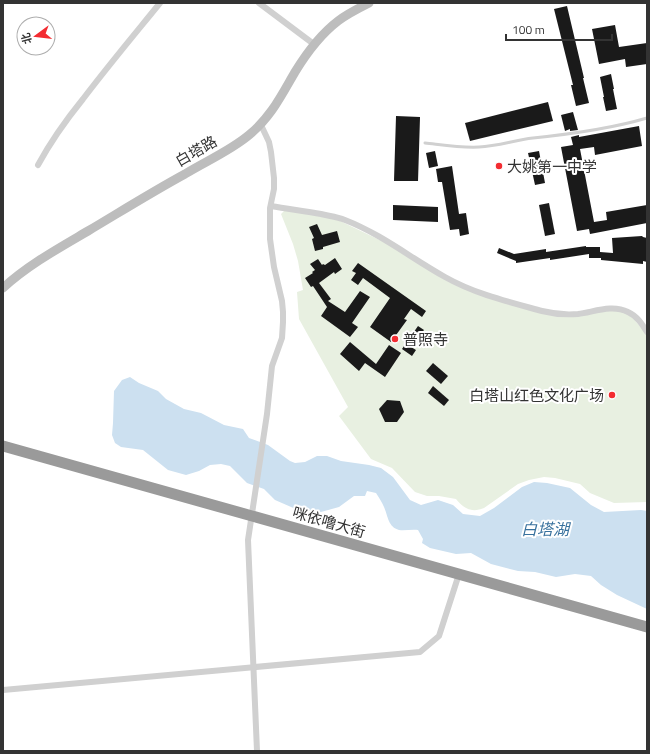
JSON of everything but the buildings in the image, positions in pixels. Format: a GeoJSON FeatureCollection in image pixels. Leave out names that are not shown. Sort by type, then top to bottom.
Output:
{"type":"FeatureCollection","features":[{"type":"Feature","properties":{"kind":"highway","name":"咪依噜大街"},"geometry":{"type":"LineString","coordinates":[[3,446],[647,627]]}},
{"type":"Feature","properties":{"kind":"street"},"geometry":{"type":"LineString","coordinates":[[38,165],[66,121],[160,3]]}},
{"type":"Feature","properties":{"kind":"street"},"geometry":{"type":"LineString","coordinates":[[259,3],[315,45]]}},
{"type":"Feature","properties":{"kind":"street","name":"白塔路"},"geometry":{"type":"LineString","coordinates":[[3,288],[34,264],[248,136],[261,124],[276,105],[296,71],[324,35],[339,20],[369,3]]}},
{"type":"Feature","properties":{"kind":"street"},"geometry":{"type":"LineString","coordinates":[[257,751],[248,540],[267,414],[272,366],[282,338],[283,322],[282,301],[274,267],[270,239],[269,221],[270,206],[274,189],[274,178],[269,142],[261,124]]}},
{"type":"Feature","properties":{"kind":"street"},"geometry":{"type":"LineString","coordinates":[[270,206],[320,214],[344,220],[388,242],[431,269],[466,288],[542,311],[557,314],[578,314],[610,308],[622,310],[628,312],[636,318],[647,332]]}},
{"type":"Feature","properties":{"kind":"street"},"geometry":{"type":"LineString","coordinates":[[3,690],[420,652],[439,636],[459,574]]}},
{"type":"Feature","properties":{"kind":"lane"},"geometry":{"type":"LineString","coordinates":[[425,143],[468,147],[487,146],[599,130],[647,118]]}},
{"type":"Feature","properties":{"kind":"green space"},"geometry":{"type":"Polygon","coordinates":[[[286,209],[338,220],[388,244],[449,282],[561,316],[617,311],[626,313],[633,318],[647,335],[647,502],[614,503],[590,493],[580,484],[544,477],[518,484],[484,508],[472,510],[465,508],[456,499],[439,496],[427,496],[415,492],[392,468],[371,459],[339,416],[348,407],[299,319],[297,292],[303,290],[298,261],[281,214],[286,209]]]}},
{"type":"Feature","properties":{"kind":"water","name":"白塔湖"},"geometry":{"type":"Polygon","coordinates":[[[130,377],[139,383],[158,391],[166,399],[184,409],[201,413],[224,425],[243,429],[249,438],[268,445],[295,463],[305,462],[317,456],[327,456],[341,461],[381,468],[393,477],[410,500],[421,505],[438,500],[453,505],[463,514],[480,516],[494,508],[522,487],[534,482],[570,488],[591,505],[604,512],[647,511],[647,609],[617,595],[601,585],[591,576],[575,574],[556,577],[535,572],[518,571],[491,564],[471,553],[456,554],[430,548],[422,543],[423,539],[418,530],[399,530],[395,529],[390,524],[383,505],[376,493],[367,491],[365,496],[354,496],[339,507],[321,512],[298,510],[275,500],[264,489],[247,483],[230,466],[221,464],[210,465],[199,471],[186,475],[168,470],[143,450],[121,447],[115,443],[112,435],[114,391],[122,380],[130,377]]]}},
{"type":"Feature","properties":{"kind":"place","name":"大姚第一中学"},"geometry":{"type":"Point","coordinates":[499,166]}},
{"type":"Feature","properties":{"kind":"place","name":"普照寺"},"geometry":{"type":"Point","coordinates":[395,339]}},
{"type":"Feature","properties":{"kind":"place","name":"白塔山红色文化广场"},"geometry":{"type":"Point","coordinates":[612,395]}}]}
